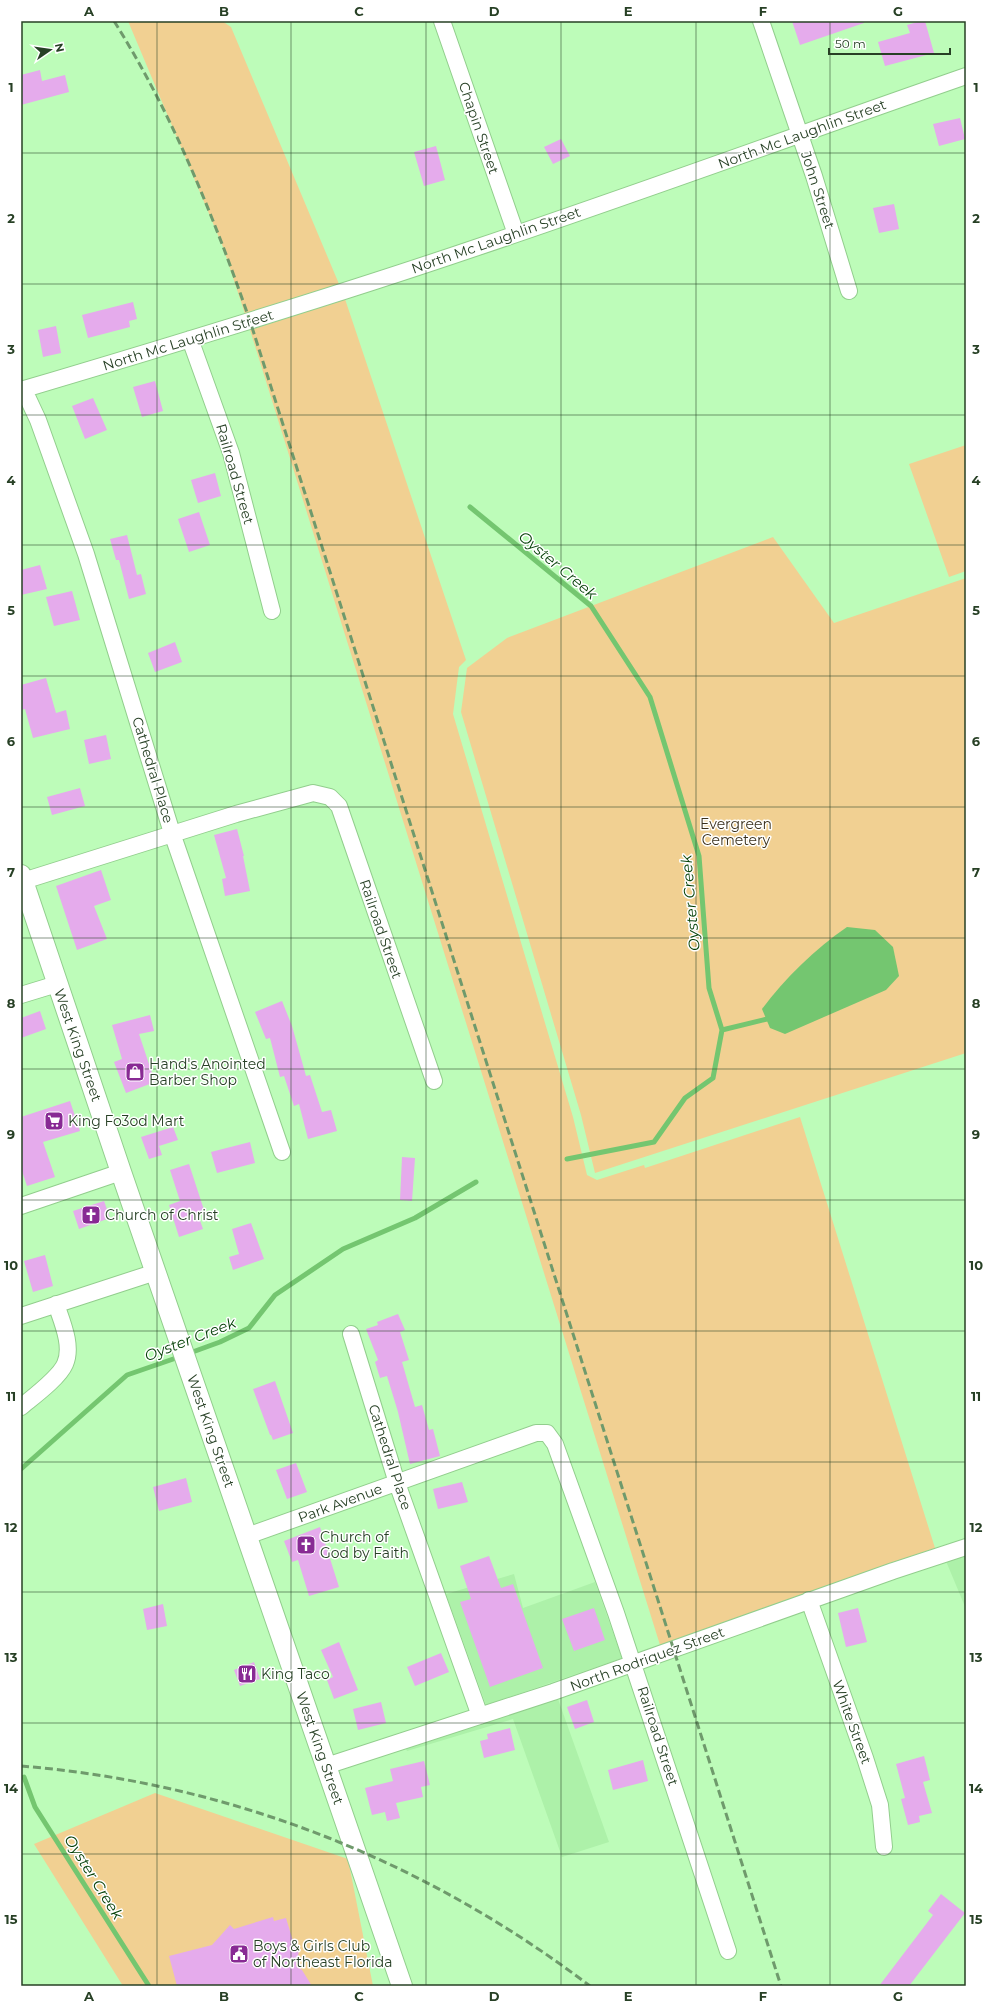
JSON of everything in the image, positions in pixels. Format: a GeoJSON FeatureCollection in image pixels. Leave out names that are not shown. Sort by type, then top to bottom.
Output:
{"type":"FeatureCollection","features":[{"type":"Feature","properties":{"kind":"main road","name":"West King Street"},"geometry":{"type":"LineString","coordinates":[[22,878],[121,1172],[402,1986]]}},
{"type":"Feature","properties":{"kind":"street","name":"Chapin Street"},"geometry":{"type":"LineString","coordinates":[[442,21],[516,234]]}},
{"type":"Feature","properties":{"kind":"street","name":"John Street"},"geometry":{"type":"LineString","coordinates":[[761,21],[814,176],[850,291]]}},
{"type":"Feature","properties":{"kind":"street","name":"North Mc Laughlin Street"},"geometry":{"type":"LineString","coordinates":[[22,390],[190,339],[516,234],[966,76]]}},
{"type":"Feature","properties":{"kind":"street","name":"Railroad Street"},"geometry":{"type":"LineString","coordinates":[[190,339],[231,453],[272,611]]}},
{"type":"Feature","properties":{"kind":"street","name":"Cathedral Place"},"geometry":{"type":"LineString","coordinates":[[22,390],[40,427],[86,554],[172,834],[282,1152]]}},
{"type":"Feature","properties":{"kind":"street","name":"Railroad Street"},"geometry":{"type":"LineString","coordinates":[[172,834],[314,793],[330,797],[339,806],[434,1081]]}},
{"type":"Feature","properties":{"kind":"street"},"geometry":{"type":"LineString","coordinates":[[22,878],[72,867],[172,834]]}},
{"type":"Feature","properties":{"kind":"street"},"geometry":{"type":"LineString","coordinates":[[21,995],[57,984]]}},
{"type":"Feature","properties":{"kind":"street"},"geometry":{"type":"LineString","coordinates":[[21,1206],[121,1172]]}},
{"type":"Feature","properties":{"kind":"street"},"geometry":{"type":"LineString","coordinates":[[21,1316],[156,1272]]}},
{"type":"Feature","properties":{"kind":"street"},"geometry":{"type":"LineString","coordinates":[[21,1407],[58,1374],[65,1364],[67,1353],[66,1337],[56,1304]]}},
{"type":"Feature","properties":{"kind":"street","name":"Cathedral Place"},"geometry":{"type":"LineString","coordinates":[[351,1334],[397,1483],[480,1716]]}},
{"type":"Feature","properties":{"kind":"street","name":"Park Avenue"},"geometry":{"type":"LineString","coordinates":[[247,1536],[536,1433],[547,1434]]}},
{"type":"Feature","properties":{"kind":"street","name":"Railroad Street"},"geometry":{"type":"LineString","coordinates":[[547,1434],[555,1444],[634,1663],[728,1951]]}},
{"type":"Feature","properties":{"kind":"street","name":"North Rodriquez Street"},"geometry":{"type":"LineString","coordinates":[[326,1766],[480,1716],[634,1663],[809,1600],[966,1547]]}},
{"type":"Feature","properties":{"kind":"street","name":"White Street"},"geometry":{"type":"LineString","coordinates":[[809,1600],[880,1805],[884,1847]]}},
{"type":"Feature","properties":{"kind":"shaded area"},"geometry":{"type":"Polygon","coordinates":[[[847,927],[875,930],[893,947],[899,976],[886,990],[785,1034],[770,1028],[762,1009],[771,997],[812,954],[847,927]]]}},
{"type":"Feature","properties":{"kind":"shaded area"},"geometry":{"type":"Polygon","coordinates":[[[966,1546],[966,1609],[943,1554],[966,1546]]]}},
{"type":"Feature","properties":{"kind":"shaded area"},"geometry":{"type":"Polygon","coordinates":[[[514,1574],[523,1608],[595,1582],[622,1658],[486,1705],[446,1594],[514,1574]]]}},
{"type":"Feature","properties":{"kind":"shaded area"},"geometry":{"type":"Polygon","coordinates":[[[558,1699],[609,1842],[562,1857],[513,1719],[407,1751],[406,1749],[558,1699]]]}},
{"type":"Feature","properties":{"kind":"green space"},"geometry":{"type":"Polygon","coordinates":[[[128,21],[222,21],[231,27],[339,284],[245,314],[223,247],[128,21]]]}},
{"type":"Feature","properties":{"kind":"green space"},"geometry":{"type":"Polygon","coordinates":[[[345,299],[466,660],[459,667],[453,714],[573,1117],[587,1175],[597,1180],[644,1165],[645,1168],[800,1117],[935,1548],[660,1645],[250,330],[345,299]]]}},
{"type":"Feature","properties":{"kind":"green space"},"geometry":{"type":"Polygon","coordinates":[[[966,445],[966,571],[949,577],[909,464],[966,445]]]}},
{"type":"Feature","properties":{"kind":"green space","name":"Evergreen Cemetery"},"geometry":{"type":"Polygon","coordinates":[[[773,537],[834,623],[966,578],[966,1053],[595,1173],[581,1115],[461,712],[467,668],[507,638],[773,537]]]}},
{"type":"Feature","properties":{"kind":"green space"},"geometry":{"type":"Polygon","coordinates":[[[155,1793],[348,1859],[373,1986],[123,1986],[34,1844],[155,1793]]]}},
{"type":"Feature","properties":{"kind":"building"},"geometry":{"type":"Polygon","coordinates":[[[792,21],[864,21],[864,23],[800,45],[792,21]]]}},
{"type":"Feature","properties":{"kind":"building"},"geometry":{"type":"Polygon","coordinates":[[[925,21],[934,53],[885,66],[878,42],[910,33],[907,25],[925,21]]]}},
{"type":"Feature","properties":{"kind":"building"},"geometry":{"type":"Polygon","coordinates":[[[40,70],[42,81],[65,75],[69,92],[21,105],[21,75],[40,70]]]}},
{"type":"Feature","properties":{"kind":"building"},"geometry":{"type":"Polygon","coordinates":[[[960,118],[965,139],[939,146],[933,124],[960,118]]]}},
{"type":"Feature","properties":{"kind":"building"},"geometry":{"type":"Polygon","coordinates":[[[561,139],[570,156],[553,164],[544,147],[561,139]]]}},
{"type":"Feature","properties":{"kind":"building"},"geometry":{"type":"Polygon","coordinates":[[[436,146],[445,180],[424,186],[414,152],[436,146]]]}},
{"type":"Feature","properties":{"kind":"building"},"geometry":{"type":"Polygon","coordinates":[[[894,204],[899,229],[879,233],[873,208],[894,204]]]}},
{"type":"Feature","properties":{"kind":"building"},"geometry":{"type":"Polygon","coordinates":[[[133,302],[137,319],[129,321],[130,327],[88,338],[82,315],[133,302]]]}},
{"type":"Feature","properties":{"kind":"building"},"geometry":{"type":"Polygon","coordinates":[[[56,326],[61,353],[43,357],[38,330],[56,326]]]}},
{"type":"Feature","properties":{"kind":"building"},"geometry":{"type":"Polygon","coordinates":[[[155,381],[163,411],[142,417],[133,387],[155,381]]]}},
{"type":"Feature","properties":{"kind":"building"},"geometry":{"type":"Polygon","coordinates":[[[93,398],[107,430],[85,439],[72,406],[93,398]]]}},
{"type":"Feature","properties":{"kind":"building"},"geometry":{"type":"Polygon","coordinates":[[[215,473],[221,496],[198,503],[191,480],[215,473]]]}},
{"type":"Feature","properties":{"kind":"building"},"geometry":{"type":"Polygon","coordinates":[[[199,512],[210,545],[189,552],[178,519],[199,512]]]}},
{"type":"Feature","properties":{"kind":"building"},"geometry":{"type":"Polygon","coordinates":[[[127,535],[137,575],[141,574],[146,594],[129,599],[119,560],[116,560],[110,539],[127,535]]]}},
{"type":"Feature","properties":{"kind":"building"},"geometry":{"type":"Polygon","coordinates":[[[40,565],[47,589],[21,595],[21,570],[40,565]]]}},
{"type":"Feature","properties":{"kind":"building"},"geometry":{"type":"Polygon","coordinates":[[[72,591],[80,620],[54,626],[46,597],[72,591]]]}},
{"type":"Feature","properties":{"kind":"building"},"geometry":{"type":"Polygon","coordinates":[[[175,642],[182,662],[155,672],[148,653],[175,642]]]}},
{"type":"Feature","properties":{"kind":"building"},"geometry":{"type":"Polygon","coordinates":[[[46,678],[56,713],[66,710],[70,729],[33,738],[25,709],[21,710],[21,685],[46,678]]]}},
{"type":"Feature","properties":{"kind":"building"},"geometry":{"type":"Polygon","coordinates":[[[106,735],[111,759],[89,764],[84,740],[106,735]]]}},
{"type":"Feature","properties":{"kind":"building"},"geometry":{"type":"Polygon","coordinates":[[[80,788],[85,806],[52,815],[47,797],[80,788]]]}},
{"type":"Feature","properties":{"kind":"building"},"geometry":{"type":"Polygon","coordinates":[[[237,829],[244,856],[250,891],[225,896],[222,879],[226,878],[214,835],[237,829]]]}},
{"type":"Feature","properties":{"kind":"building"},"geometry":{"type":"Polygon","coordinates":[[[101,870],[111,900],[94,906],[107,939],[77,950],[56,886],[101,870]]]}},
{"type":"Feature","properties":{"kind":"building"},"geometry":{"type":"Polygon","coordinates":[[[282,1001],[292,1026],[306,1076],[310,1075],[322,1112],[331,1110],[337,1131],[308,1139],[299,1104],[294,1106],[284,1076],[280,1077],[270,1038],[266,1039],[255,1012],[282,1001]]]}},
{"type":"Feature","properties":{"kind":"building"},"geometry":{"type":"Polygon","coordinates":[[[40,1011],[46,1029],[21,1038],[21,1018],[40,1011]]]}},
{"type":"Feature","properties":{"kind":"building"},"geometry":{"type":"Polygon","coordinates":[[[150,1015],[154,1031],[139,1034],[155,1082],[126,1093],[114,1062],[122,1059],[112,1025],[150,1015]]]}},
{"type":"Feature","properties":{"kind":"building"},"geometry":{"type":"Polygon","coordinates":[[[70,1101],[80,1131],[43,1142],[55,1177],[27,1186],[21,1168],[21,1117],[70,1101]]]}},
{"type":"Feature","properties":{"kind":"building"},"geometry":{"type":"Polygon","coordinates":[[[173,1127],[178,1140],[159,1146],[162,1155],[149,1159],[141,1137],[173,1127]]]}},
{"type":"Feature","properties":{"kind":"building"},"geometry":{"type":"Polygon","coordinates":[[[250,1142],[255,1163],[217,1173],[211,1152],[250,1142]]]}},
{"type":"Feature","properties":{"kind":"building"},"geometry":{"type":"Polygon","coordinates":[[[402,1157],[415,1158],[412,1201],[400,1200],[402,1157]]]}},
{"type":"Feature","properties":{"kind":"building"},"geometry":{"type":"Polygon","coordinates":[[[189,1164],[204,1210],[197,1212],[203,1229],[179,1237],[169,1205],[180,1201],[170,1170],[189,1164]]]}},
{"type":"Feature","properties":{"kind":"building","name":"Church of Christ"},"geometry":{"type":"Polygon","coordinates":[[[104,1201],[110,1218],[79,1229],[73,1211],[104,1201]]]}},
{"type":"Feature","properties":{"kind":"building"},"geometry":{"type":"Polygon","coordinates":[[[251,1223],[264,1259],[233,1270],[229,1257],[239,1254],[232,1229],[251,1223]]]}},
{"type":"Feature","properties":{"kind":"building"},"geometry":{"type":"Polygon","coordinates":[[[45,1255],[53,1286],[33,1292],[24,1261],[45,1255]]]}},
{"type":"Feature","properties":{"kind":"building"},"geometry":{"type":"Polygon","coordinates":[[[398,1314],[405,1330],[400,1332],[409,1360],[402,1362],[415,1407],[422,1405],[429,1430],[433,1429],[440,1456],[410,1464],[398,1412],[387,1376],[380,1378],[375,1362],[378,1360],[366,1329],[378,1325],[377,1322],[398,1314]]]}},
{"type":"Feature","properties":{"kind":"building"},"geometry":{"type":"Polygon","coordinates":[[[275,1381],[293,1433],[273,1440],[253,1389],[275,1381]]]}},
{"type":"Feature","properties":{"kind":"building"},"geometry":{"type":"Polygon","coordinates":[[[296,1463],[307,1492],[287,1499],[276,1470],[296,1463]]]}},
{"type":"Feature","properties":{"kind":"building"},"geometry":{"type":"Polygon","coordinates":[[[186,1478],[192,1502],[159,1511],[153,1487],[186,1478]]]}},
{"type":"Feature","properties":{"kind":"building"},"geometry":{"type":"Polygon","coordinates":[[[462,1482],[468,1502],[438,1509],[433,1489],[462,1482]]]}},
{"type":"Feature","properties":{"kind":"building"},"geometry":{"type":"Polygon","coordinates":[[[320,1527],[339,1587],[309,1596],[298,1560],[292,1562],[284,1541],[320,1527]]]}},
{"type":"Feature","properties":{"kind":"building"},"geometry":{"type":"Polygon","coordinates":[[[489,1556],[501,1588],[513,1584],[543,1668],[490,1687],[460,1602],[471,1599],[460,1566],[489,1556]]]}},
{"type":"Feature","properties":{"kind":"building"},"geometry":{"type":"Polygon","coordinates":[[[163,1604],[167,1626],[147,1630],[143,1609],[163,1604]]]}},
{"type":"Feature","properties":{"kind":"building"},"geometry":{"type":"Polygon","coordinates":[[[594,1608],[605,1640],[574,1651],[562,1619],[594,1608]]]}},
{"type":"Feature","properties":{"kind":"building"},"geometry":{"type":"Polygon","coordinates":[[[858,1608],[867,1642],[846,1647],[838,1613],[858,1608]]]}},
{"type":"Feature","properties":{"kind":"building"},"geometry":{"type":"Polygon","coordinates":[[[339,1642],[358,1690],[334,1699],[327,1680],[333,1677],[321,1650],[339,1642]]]}},
{"type":"Feature","properties":{"kind":"building"},"geometry":{"type":"Polygon","coordinates":[[[441,1653],[449,1672],[415,1686],[407,1667],[441,1653]]]}},
{"type":"Feature","properties":{"kind":"building","name":"King Taco"},"geometry":{"type":"Polygon","coordinates":[[[254,1662],[260,1679],[240,1686],[234,1670],[254,1662]]]}},
{"type":"Feature","properties":{"kind":"building"},"geometry":{"type":"Polygon","coordinates":[[[587,1700],[594,1722],[575,1729],[567,1707],[587,1700]]]}},
{"type":"Feature","properties":{"kind":"building"},"geometry":{"type":"Polygon","coordinates":[[[381,1702],[386,1723],[358,1730],[353,1709],[381,1702]]]}},
{"type":"Feature","properties":{"kind":"building"},"geometry":{"type":"Polygon","coordinates":[[[510,1728],[515,1750],[484,1758],[480,1741],[488,1739],[487,1734],[510,1728]]]}},
{"type":"Feature","properties":{"kind":"building"},"geometry":{"type":"Polygon","coordinates":[[[924,1756],[930,1780],[923,1782],[932,1813],[919,1816],[920,1822],[908,1825],[901,1799],[905,1798],[896,1764],[924,1756]]]}},
{"type":"Feature","properties":{"kind":"building"},"geometry":{"type":"Polygon","coordinates":[[[643,1760],[648,1781],[613,1790],[608,1770],[643,1760]]]}},
{"type":"Feature","properties":{"kind":"building"},"geometry":{"type":"Polygon","coordinates":[[[424,1761],[430,1785],[421,1787],[423,1797],[396,1803],[400,1818],[387,1821],[385,1812],[372,1815],[365,1788],[393,1781],[390,1769],[424,1761]]]}},
{"type":"Feature","properties":{"kind":"building"},"geometry":{"type":"Polygon","coordinates":[[[941,1894],[965,1913],[909,1986],[879,1986],[933,1915],[928,1911],[941,1894]]]}},
{"type":"Feature","properties":{"kind":"building","name":"Boys & Girls Club of Northeast Florida"},"geometry":{"type":"Polygon","coordinates":[[[273,1917],[274,1921],[286,1918],[293,1941],[299,1951],[296,1966],[302,1970],[312,1986],[177,1986],[169,1956],[212,1945],[230,1925],[234,1929],[273,1917]]]}},
{"type":"Feature","properties":{"kind":"waterway","name":"Oyster Creek"},"geometry":{"type":"LineString","coordinates":[[470,507],[591,606],[650,697],[699,856],[709,988],[722,1030],[713,1078],[685,1098],[654,1142],[567,1159]]}},
{"type":"Feature","properties":{"kind":"waterway"},"geometry":{"type":"LineString","coordinates":[[722,1030],[767,1019]]}},
{"type":"Feature","properties":{"kind":"waterway","name":"Oyster Creek"},"geometry":{"type":"LineString","coordinates":[[187,1354],[220,1342],[249,1328],[275,1295],[343,1249],[415,1218],[476,1182]]}},
{"type":"Feature","properties":{"kind":"waterway","name":"Oyster Creek"},"geometry":{"type":"LineString","coordinates":[[21,1469],[127,1375],[179,1357]]}},
{"type":"Feature","properties":{"kind":"waterway","name":"Oyster Creek"},"geometry":{"type":"LineString","coordinates":[[24,1777],[35,1807],[149,1986]]}},
{"type":"Feature","properties":{"kind":"railway"},"geometry":{"type":"LineString","coordinates":[[114,21],[155,93],[191,167],[222,243],[250,321],[781,1986]]}},
{"type":"Feature","properties":{"kind":"railway"},"geometry":{"type":"LineString","coordinates":[[21,1766],[99,1775],[175,1790],[249,1810],[322,1835],[392,1866],[460,1901],[526,1941],[590,1986]]}},
{"type":"Feature","properties":{"kind":"place","name":"Hand's Anointed Barber Shop"},"geometry":{"type":"Point","coordinates":[135,1072]}},
{"type":"Feature","properties":{"kind":"place","name":"King Fo3od Mart"},"geometry":{"type":"Point","coordinates":[54,1121]}},
{"type":"Feature","properties":{"kind":"place","name":"Church of Christ"},"geometry":{"type":"Point","coordinates":[91,1215]}},
{"type":"Feature","properties":{"kind":"place","name":"Church of God by Faith"},"geometry":{"type":"Point","coordinates":[306,1545]}},
{"type":"Feature","properties":{"kind":"place","name":"King Taco"},"geometry":{"type":"Point","coordinates":[247,1674]}},
{"type":"Feature","properties":{"kind":"place","name":"Boys & Girls Club of Northeast Florida"},"geometry":{"type":"Point","coordinates":[239,1954]}}]}
